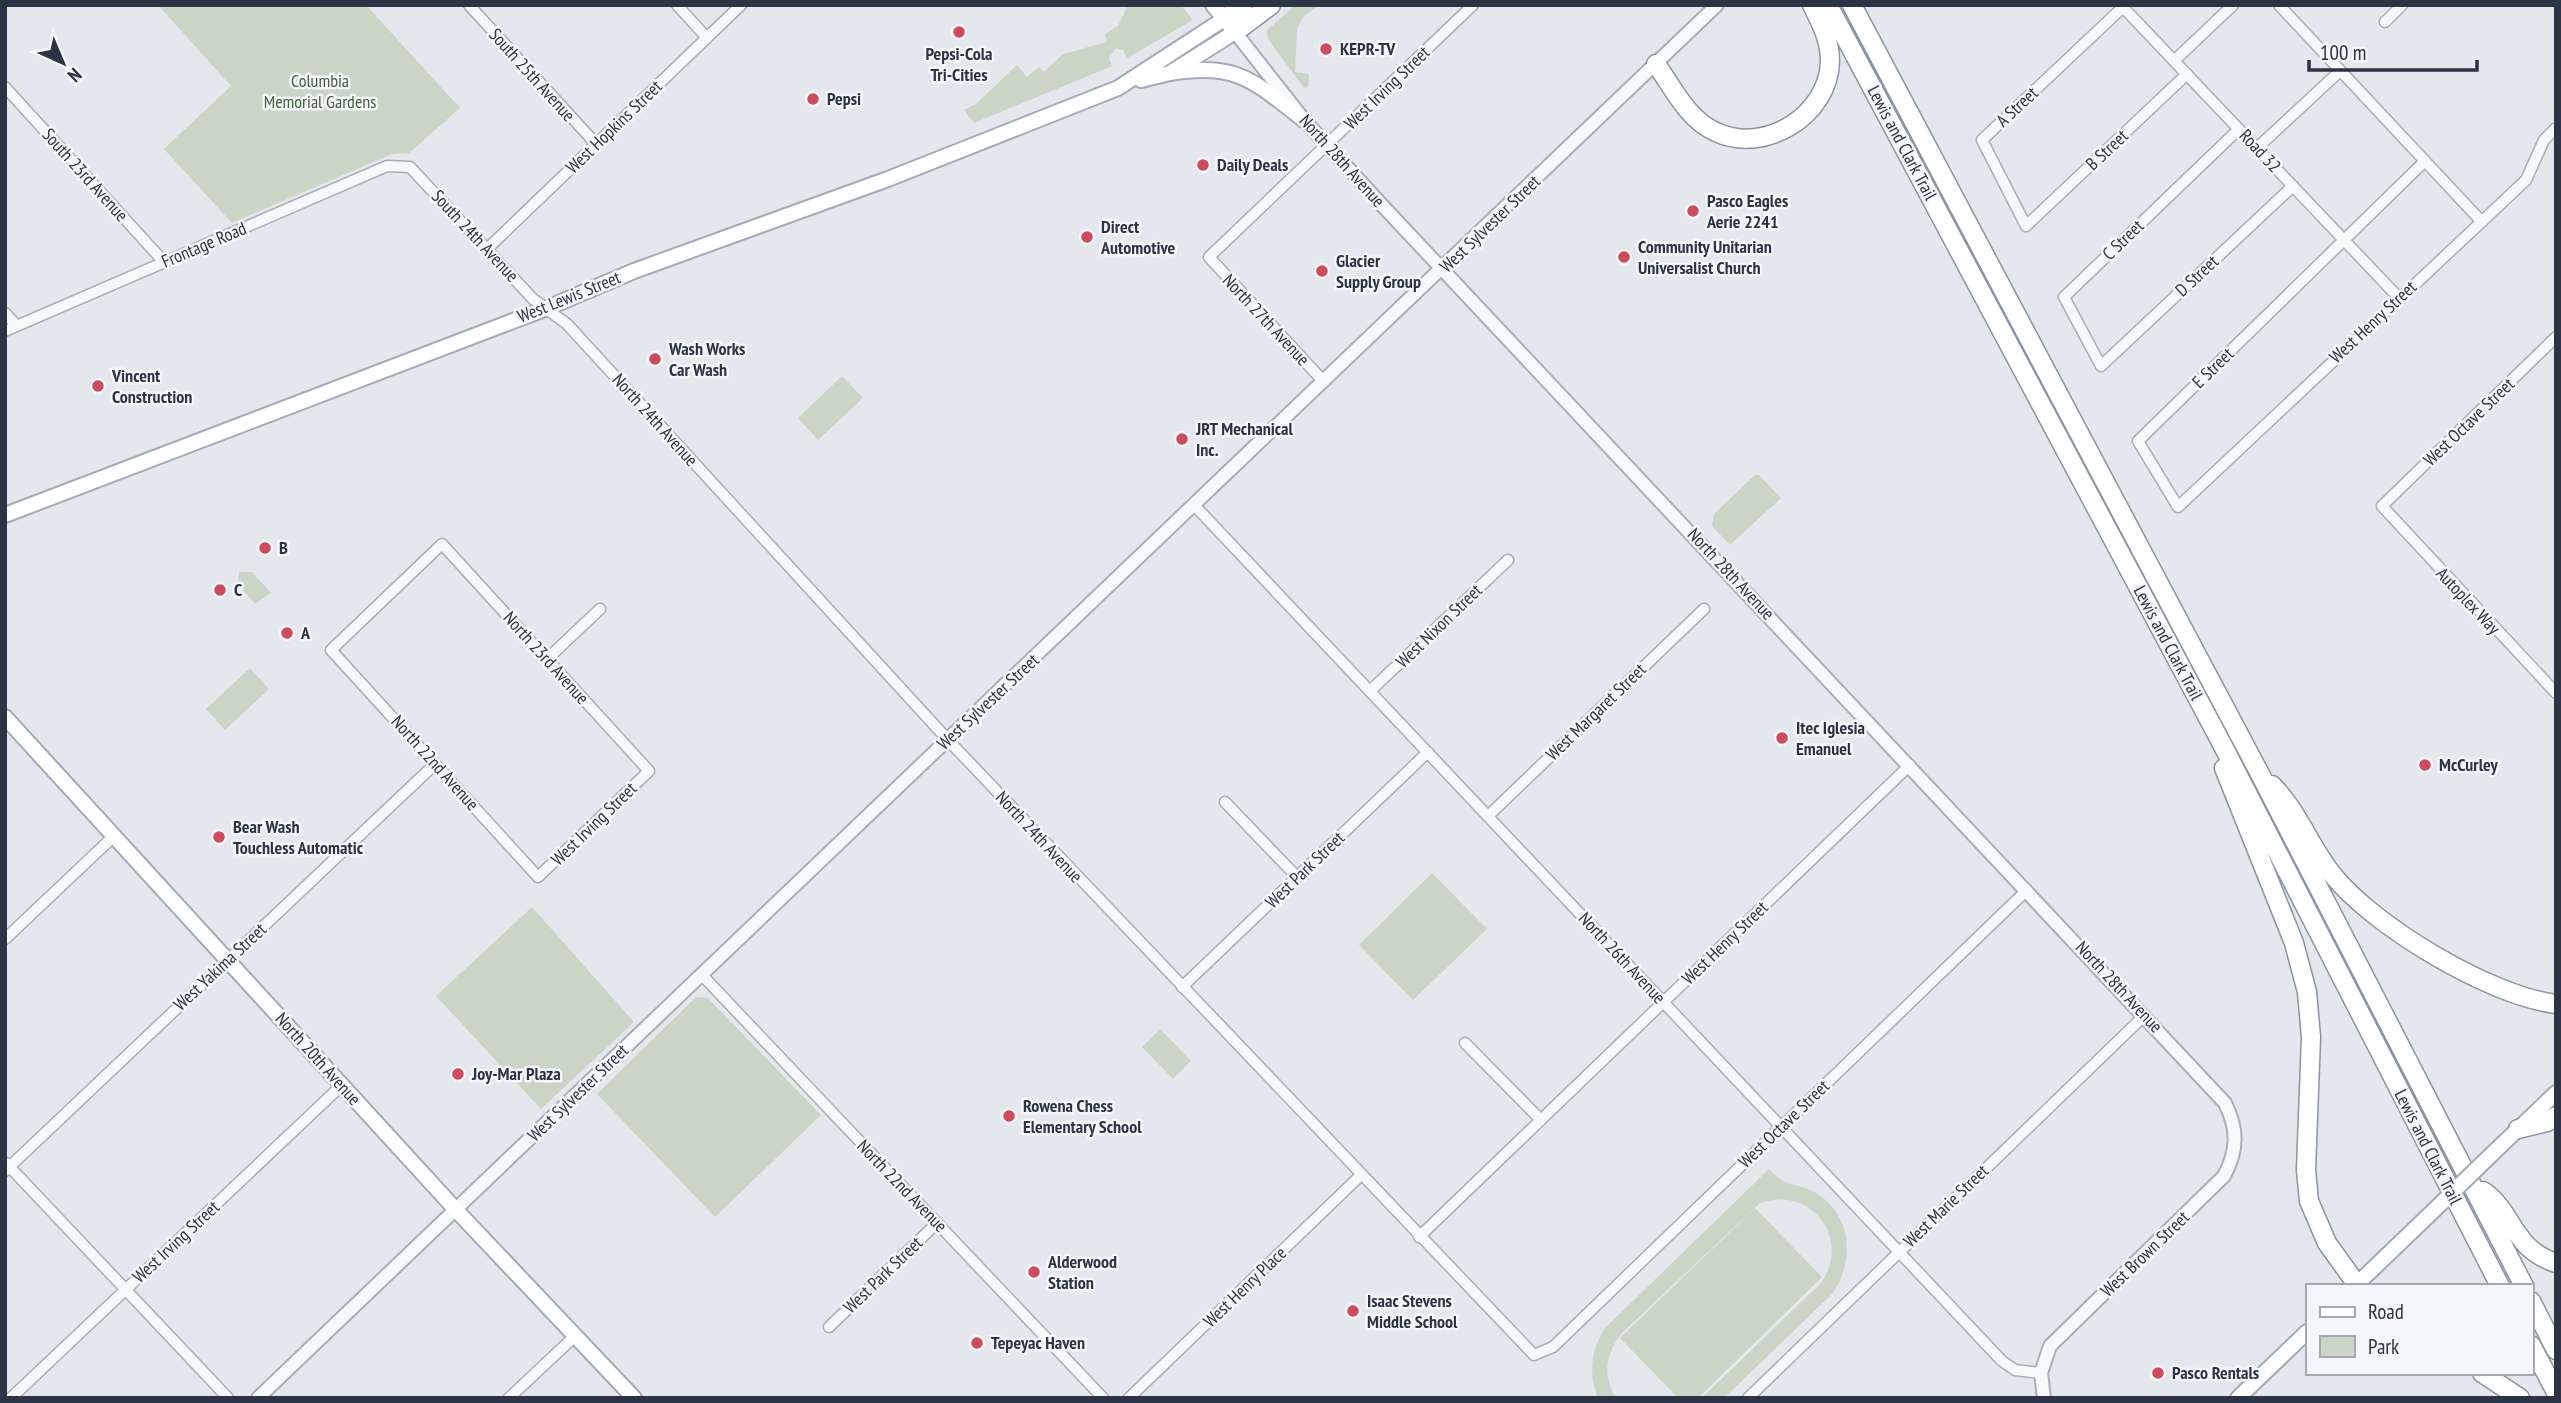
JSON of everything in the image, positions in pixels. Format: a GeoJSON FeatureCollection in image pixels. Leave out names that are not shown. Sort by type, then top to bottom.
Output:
{"type":"FeatureCollection","features":[{"type":"Feature","properties":{"kind":"highway"},"geometry":{"type":"LineString","coordinates":[[1224,19],[1243,5]]}},
{"type":"Feature","properties":{"kind":"highway"},"geometry":{"type":"LineString","coordinates":[[1224,19],[1271,5]]}},
{"type":"Feature","properties":{"kind":"highway"},"geometry":{"type":"LineString","coordinates":[[1656,64],[1693,116],[1716,132],[1749,138],[1777,133],[1802,119],[1814,105],[1828,79],[1829,44],[1812,5]]}},
{"type":"Feature","properties":{"kind":"highway","name":"Lewis and Clark Trail"},"geometry":{"type":"LineString","coordinates":[[1828,5],[2222,744],[2499,1284]]}},
{"type":"Feature","properties":{"kind":"highway","name":"Lewis and Clark Trail"},"geometry":{"type":"LineString","coordinates":[[1852,5],[2259,772],[2523,1284]]}},
{"type":"Feature","properties":{"kind":"highway"},"geometry":{"type":"LineString","coordinates":[[2222,744],[2225,773],[2294,943],[2307,992],[2311,1037],[2306,1170],[2309,1201],[2320,1229],[2356,1284]]}},
{"type":"Feature","properties":{"kind":"highway"},"geometry":{"type":"LineString","coordinates":[[2259,772],[2288,802],[2334,877],[2380,921],[2500,988],[2556,1004]]}},
{"type":"Feature","properties":{"kind":"highway"},"geometry":{"type":"LineString","coordinates":[[2518,1129],[2547,1122],[2556,1116]]}},
{"type":"Feature","properties":{"kind":"highway"},"geometry":{"type":"LineString","coordinates":[[2473,1185],[2492,1197],[2518,1238],[2528,1248],[2556,1263]]}},
{"type":"Feature","properties":{"kind":"highway"},"geometry":{"type":"LineString","coordinates":[[2533,1305],[2556,1350]]}},
{"type":"Feature","properties":{"kind":"highway"},"geometry":{"type":"LineString","coordinates":[[2533,1349],[2556,1392]]}},
{"type":"Feature","properties":{"kind":"highway"},"geometry":{"type":"LineString","coordinates":[[2485,1375],[2519,1398]]}},
{"type":"Feature","properties":{"kind":"main road","name":"West Lewis Street"},"geometry":{"type":"LineString","coordinates":[[5,515],[547,308],[634,271],[888,179],[1133,82],[1170,73],[1224,19]]}},
{"type":"Feature","properties":{"kind":"main road","name":"West Lewis Street"},"geometry":{"type":"LineString","coordinates":[[1133,82],[1224,19]]}},
{"type":"Feature","properties":{"kind":"main road"},"geometry":{"type":"LineString","coordinates":[[1170,73],[1198,68],[1233,72],[1250,79],[1304,120]]}},
{"type":"Feature","properties":{"kind":"main road","name":"North 20th Avenue"},"geometry":{"type":"LineString","coordinates":[[5,717],[456,1210],[634,1398]]}},
{"type":"Feature","properties":{"kind":"main road"},"geometry":{"type":"LineString","coordinates":[[2358,1284],[2556,1093]]}},
{"type":"Feature","properties":{"kind":"main road"},"geometry":{"type":"LineString","coordinates":[[2238,1398],[2306,1333]]}},
{"type":"Feature","properties":{"kind":"street","name":"South 25th Avenue"},"geometry":{"type":"LineString","coordinates":[[469,5],[596,144]]}},
{"type":"Feature","properties":{"kind":"street"},"geometry":{"type":"LineString","coordinates":[[677,5],[707,38]]}},
{"type":"Feature","properties":{"kind":"street","name":"West Hopkins Street"},"geometry":{"type":"LineString","coordinates":[[487,249],[741,5]]}},
{"type":"Feature","properties":{"kind":"street","name":"West Irving Street"},"geometry":{"type":"LineString","coordinates":[[1209,257],[1473,5]]}},
{"type":"Feature","properties":{"kind":"street","name":"West Sylvester Street"},"geometry":{"type":"LineString","coordinates":[[258,1398],[1717,5]]}},
{"type":"Feature","properties":{"kind":"street"},"geometry":{"type":"LineString","coordinates":[[2175,60],[2233,5]]}},
{"type":"Feature","properties":{"kind":"street"},"geometry":{"type":"LineString","coordinates":[[2279,5],[2482,222]]}},
{"type":"Feature","properties":{"kind":"street"},"geometry":{"type":"LineString","coordinates":[[2385,22],[2402,5]]}},
{"type":"Feature","properties":{"kind":"street","name":"Road 32"},"geometry":{"type":"LineString","coordinates":[[2122,6],[2399,298]]}},
{"type":"Feature","properties":{"kind":"street","name":"A Street"},"geometry":{"type":"LineString","coordinates":[[2026,226],[1982,140],[2122,6]]}},
{"type":"Feature","properties":{"kind":"street","name":"North 28th Avenue"},"geometry":{"type":"LineString","coordinates":[[1224,19],[1304,120],[1442,270],[2221,1097],[2235,1129]]}},
{"type":"Feature","properties":{"kind":"street"},"geometry":{"type":"LineString","coordinates":[[2257,148],[2340,71]]}},
{"type":"Feature","properties":{"kind":"street","name":"B Street"},"geometry":{"type":"LineString","coordinates":[[2026,226],[2187,74]]}},
{"type":"Feature","properties":{"kind":"street","name":"South 23rd Avenue"},"geometry":{"type":"LineString","coordinates":[[5,87],[164,262]]}},
{"type":"Feature","properties":{"kind":"street","name":"West Henry Street"},"geometry":{"type":"LineString","coordinates":[[2178,507],[2529,176],[2544,140],[2556,128]]}},
{"type":"Feature","properties":{"kind":"street","name":"C Street"},"geometry":{"type":"LineString","coordinates":[[2101,366],[2064,297],[2239,129]]}},
{"type":"Feature","properties":{"kind":"street"},"geometry":{"type":"LineString","coordinates":[[2343,241],[2425,161]]}},
{"type":"Feature","properties":{"kind":"street","name":"South 24th Avenue"},"geometry":{"type":"LineString","coordinates":[[404,165],[416,172],[533,299],[547,308]]}},
{"type":"Feature","properties":{"kind":"street","name":"Frontage Road"},"geometry":{"type":"LineString","coordinates":[[5,331],[387,166],[404,165]]}},
{"type":"Feature","properties":{"kind":"street","name":"D Street"},"geometry":{"type":"LineString","coordinates":[[2101,366],[2293,186]]}},
{"type":"Feature","properties":{"kind":"street","name":"E Street"},"geometry":{"type":"LineString","coordinates":[[2178,507],[2138,441],[2343,241]]}},
{"type":"Feature","properties":{"kind":"street","name":"North 27th Avenue"},"geometry":{"type":"LineString","coordinates":[[1209,257],[1324,382]]}},
{"type":"Feature","properties":{"kind":"street","name":"North 24th Avenue"},"geometry":{"type":"LineString","coordinates":[[547,308],[567,324],[948,740],[1419,1237],[1523,1346],[1534,1355],[1540,1355]]}},
{"type":"Feature","properties":{"kind":"street"},"geometry":{"type":"LineString","coordinates":[[5,313],[17,326]]}},
{"type":"Feature","properties":{"kind":"street","name":"West Octave Street"},"geometry":{"type":"LineString","coordinates":[[2382,506],[2556,337]]}},
{"type":"Feature","properties":{"kind":"street","name":"North 26th Avenue"},"geometry":{"type":"LineString","coordinates":[[1195,506],[2006,1364],[2015,1370],[2041,1373]]}},
{"type":"Feature","properties":{"kind":"street","name":"Autoplex Way"},"geometry":{"type":"LineString","coordinates":[[2382,506],[2554,690]]}},
{"type":"Feature","properties":{"kind":"street","name":"North 22nd Avenue"},"geometry":{"type":"LineString","coordinates":[[442,544],[331,650],[538,877]]}},
{"type":"Feature","properties":{"kind":"street","name":"North 23rd Avenue"},"geometry":{"type":"LineString","coordinates":[[442,544],[649,771]]}},
{"type":"Feature","properties":{"kind":"street","name":"West Nixon Street"},"geometry":{"type":"LineString","coordinates":[[1370,691],[1508,560]]}},
{"type":"Feature","properties":{"kind":"street"},"geometry":{"type":"LineString","coordinates":[[547,659],[600,608]]}},
{"type":"Feature","properties":{"kind":"street","name":"West Margaret Street"},"geometry":{"type":"LineString","coordinates":[[1488,816],[1704,609]]}},
{"type":"Feature","properties":{"kind":"street","name":"West Park Street"},"geometry":{"type":"LineString","coordinates":[[1182,987],[1428,752]]}},
{"type":"Feature","properties":{"kind":"street","name":"West Yakima Street"},"geometry":{"type":"LineString","coordinates":[[7,1167],[435,764]]}},
{"type":"Feature","properties":{"kind":"street","name":"West Henry Street"},"geometry":{"type":"LineString","coordinates":[[1419,1237],[1910,765]]}},
{"type":"Feature","properties":{"kind":"street","name":"West Irving Street"},"geometry":{"type":"LineString","coordinates":[[538,877],[649,771]]}},
{"type":"Feature","properties":{"kind":"street"},"geometry":{"type":"LineString","coordinates":[[1225,802],[1297,877]]}},
{"type":"Feature","properties":{"kind":"street"},"geometry":{"type":"LineString","coordinates":[[5,939],[114,836]]}},
{"type":"Feature","properties":{"kind":"street","name":"West Octave Street"},"geometry":{"type":"LineString","coordinates":[[1540,1355],[1553,1348],[2027,890]]}},
{"type":"Feature","properties":{"kind":"street","name":"North 22nd Avenue"},"geometry":{"type":"LineString","coordinates":[[701,974],[1103,1398]]}},
{"type":"Feature","properties":{"kind":"street","name":"West Marie Street"},"geometry":{"type":"LineString","coordinates":[[1748,1398],[2145,1015]]}},
{"type":"Feature","properties":{"kind":"street"},"geometry":{"type":"LineString","coordinates":[[1465,1043],[1541,1120]]}},
{"type":"Feature","properties":{"kind":"street","name":"West Irving Street"},"geometry":{"type":"LineString","coordinates":[[11,1398],[342,1085]]}},
{"type":"Feature","properties":{"kind":"street","name":"West Brown Street"},"geometry":{"type":"LineString","coordinates":[[2041,1373],[2045,1355],[2057,1339],[2220,1181],[2233,1157],[2235,1129]]}},
{"type":"Feature","properties":{"kind":"street"},"geometry":{"type":"LineString","coordinates":[[7,1167],[228,1398]]}},
{"type":"Feature","properties":{"kind":"street","name":"West Henry Place"},"geometry":{"type":"LineString","coordinates":[[1129,1398],[1361,1175]]}},
{"type":"Feature","properties":{"kind":"street","name":"West Park Street"},"geometry":{"type":"LineString","coordinates":[[829,1327],[937,1223]]}},
{"type":"Feature","properties":{"kind":"street"},"geometry":{"type":"LineString","coordinates":[[509,1398],[575,1335]]}},
{"type":"Feature","properties":{"kind":"street"},"geometry":{"type":"LineString","coordinates":[[2041,1373],[2044,1398]]}},
{"type":"Feature","properties":{"kind":"green space","name":"Columbia Memorial Gardens"},"geometry":{"type":"Polygon","coordinates":[[[158,5],[366,5],[460,108],[409,153],[392,154],[232,223],[164,149],[231,86],[158,5]]]}},
{"type":"Feature","properties":{"kind":"green space"},"geometry":{"type":"Polygon","coordinates":[[[1128,5],[1181,5],[1193,20],[1127,58],[1123,50],[1116,48],[1109,58],[1112,66],[974,123],[964,110],[976,104],[1017,65],[1027,77],[1039,67],[1044,72],[1063,54],[1107,42],[1105,34],[1118,26],[1128,5]]]}},
{"type":"Feature","properties":{"kind":"green space"},"geometry":{"type":"Polygon","coordinates":[[[1296,5],[1319,5],[1304,16],[1297,29],[1295,72],[1309,74],[1308,87],[1304,88],[1268,39],[1267,30],[1296,5]]]}},
{"type":"Feature","properties":{"kind":"green space"},"geometry":{"type":"Polygon","coordinates":[[[842,376],[863,398],[818,440],[798,418],[842,376]]]}},
{"type":"Feature","properties":{"kind":"green space"},"geometry":{"type":"Polygon","coordinates":[[[1755,475],[1759,475],[1781,498],[1730,545],[1712,526],[1714,514],[1755,475]]]}},
{"type":"Feature","properties":{"kind":"green space"},"geometry":{"type":"Polygon","coordinates":[[[239,572],[252,572],[271,593],[255,604],[238,584],[239,572]]]}},
{"type":"Feature","properties":{"kind":"green space"},"geometry":{"type":"Polygon","coordinates":[[[250,668],[269,689],[225,730],[206,709],[250,668]]]}},
{"type":"Feature","properties":{"kind":"green space"},"geometry":{"type":"Polygon","coordinates":[[[1432,873],[1487,929],[1413,1000],[1359,945],[1432,873]]]}},
{"type":"Feature","properties":{"kind":"green space"},"geometry":{"type":"Polygon","coordinates":[[[532,907],[634,1022],[541,1109],[436,996],[532,907]]]}},
{"type":"Feature","properties":{"kind":"green space"},"geometry":{"type":"Polygon","coordinates":[[[696,997],[708,998],[821,1115],[715,1217],[597,1094],[696,997]]]}},
{"type":"Feature","properties":{"kind":"green space"},"geometry":{"type":"Polygon","coordinates":[[[1160,1029],[1191,1061],[1173,1079],[1142,1047],[1160,1029]]]}},
{"type":"Feature","properties":{"kind":"green space"},"geometry":{"type":"Polygon","coordinates":[[[1769,1169],[1786,1182],[1816,1193],[1837,1213],[1843,1226],[1847,1253],[1845,1267],[1833,1293],[1724,1398],[1702,1398],[1821,1283],[1829,1266],[1832,1249],[1829,1233],[1821,1219],[1810,1209],[1795,1202],[1779,1199],[1760,1203],[1621,1334],[1609,1357],[1607,1373],[1616,1398],[1598,1398],[1592,1363],[1604,1329],[1769,1169]]]}},
{"type":"Feature","properties":{"kind":"green space"},"geometry":{"type":"Polygon","coordinates":[[[1755,1208],[1822,1277],[1698,1398],[1678,1398],[1620,1338],[1755,1208]]]}},
{"type":"Feature","properties":{"kind":"place","name":"Pepsi-Cola Tri-Cities"},"geometry":{"type":"Point","coordinates":[959,32]}},
{"type":"Feature","properties":{"kind":"place","name":"KEPR-TV"},"geometry":{"type":"Point","coordinates":[1326,49]}},
{"type":"Feature","properties":{"kind":"place","name":"Pepsi"},"geometry":{"type":"Point","coordinates":[813,99]}},
{"type":"Feature","properties":{"kind":"place","name":"Daily Deals"},"geometry":{"type":"Point","coordinates":[1203,165]}},
{"type":"Feature","properties":{"kind":"place","name":"Pasco Eagles Aerie 2241"},"geometry":{"type":"Point","coordinates":[1693,211]}},
{"type":"Feature","properties":{"kind":"place","name":"Direct Automotive"},"geometry":{"type":"Point","coordinates":[1087,237]}},
{"type":"Feature","properties":{"kind":"place","name":"Community Unitarian Universalist Church"},"geometry":{"type":"Point","coordinates":[1624,257]}},
{"type":"Feature","properties":{"kind":"place","name":"Glacier Supply Group"},"geometry":{"type":"Point","coordinates":[1322,271]}},
{"type":"Feature","properties":{"kind":"place","name":"Wash Works Car Wash"},"geometry":{"type":"Point","coordinates":[655,359]}},
{"type":"Feature","properties":{"kind":"place","name":"Vincent Construction"},"geometry":{"type":"Point","coordinates":[98,386]}},
{"type":"Feature","properties":{"kind":"place","name":"JRT Mechanical Inc."},"geometry":{"type":"Point","coordinates":[1182,439]}},
{"type":"Feature","properties":{"kind":"place","name":"B"},"geometry":{"type":"Point","coordinates":[265,548]}},
{"type":"Feature","properties":{"kind":"place","name":"C"},"geometry":{"type":"Point","coordinates":[220,590]}},
{"type":"Feature","properties":{"kind":"place","name":"A"},"geometry":{"type":"Point","coordinates":[287,633]}},
{"type":"Feature","properties":{"kind":"place","name":"Itec Iglesia Emanuel"},"geometry":{"type":"Point","coordinates":[1782,738]}},
{"type":"Feature","properties":{"kind":"place","name":"McCurley"},"geometry":{"type":"Point","coordinates":[2425,765]}},
{"type":"Feature","properties":{"kind":"place","name":"Bear Wash Touchless Automatic"},"geometry":{"type":"Point","coordinates":[219,837]}},
{"type":"Feature","properties":{"kind":"place","name":"Joy-Mar Plaza"},"geometry":{"type":"Point","coordinates":[458,1074]}},
{"type":"Feature","properties":{"kind":"place","name":"Rowena Chess Elementary School"},"geometry":{"type":"Point","coordinates":[1009,1116]}},
{"type":"Feature","properties":{"kind":"place","name":"Alderwood Station"},"geometry":{"type":"Point","coordinates":[1034,1272]}},
{"type":"Feature","properties":{"kind":"place","name":"Isaac Stevens Middle School"},"geometry":{"type":"Point","coordinates":[1353,1311]}},
{"type":"Feature","properties":{"kind":"place","name":"Tepeyac Haven"},"geometry":{"type":"Point","coordinates":[977,1343]}},
{"type":"Feature","properties":{"kind":"place","name":"Pasco Rentals"},"geometry":{"type":"Point","coordinates":[2158,1373]}}]}
